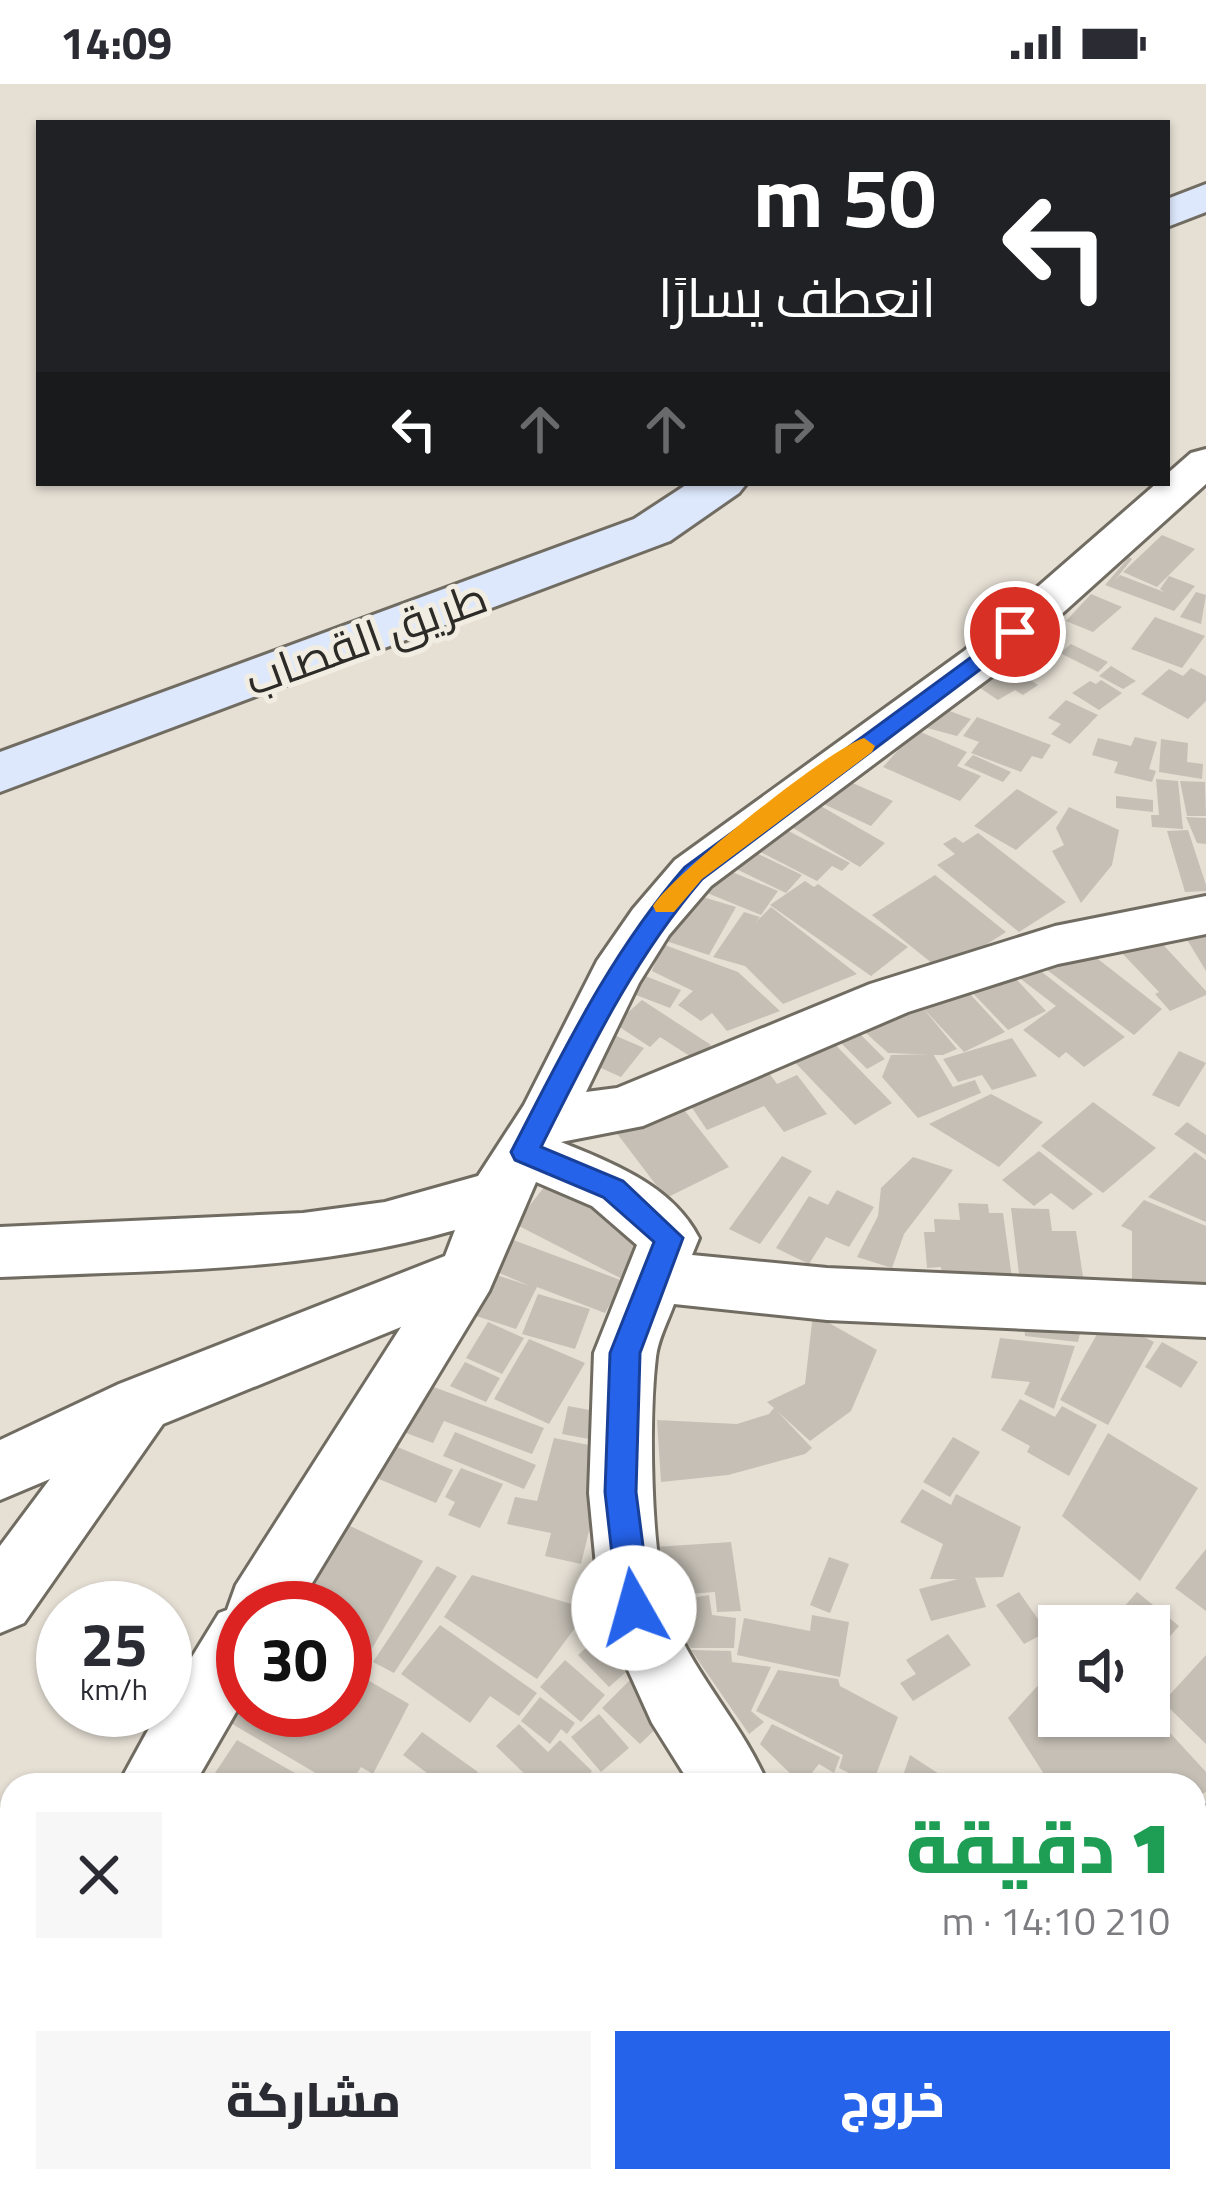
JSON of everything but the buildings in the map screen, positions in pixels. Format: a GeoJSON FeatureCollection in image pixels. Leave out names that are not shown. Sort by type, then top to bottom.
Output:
{"type":"FeatureCollection","features":[{"type":"Feature","properties":{"kind":"main road"},"geometry":{"type":"LineString","coordinates":[[1170,213],[1206,197]]}},
{"type":"Feature","properties":{"kind":"main road","name":"طريق القصاب"},"geometry":{"type":"LineString","coordinates":[[0,773],[652,530],[718,486]]}},
{"type":"Feature","properties":{"kind":"street"},"geometry":{"type":"LineString","coordinates":[[277,1581],[468,1273],[616,975],[651,922],[693,873],[980,662],[1206,462]]}},
{"type":"Feature","properties":{"kind":"street"},"geometry":{"type":"LineString","coordinates":[[0,1252],[303,1238],[385,1226],[523,1155],[889,998],[1055,945],[1206,915]]}},
{"type":"Feature","properties":{"kind":"street"},"geometry":{"type":"LineString","coordinates":[[523,1155],[613,1189],[669,1238],[625,1353],[621,1492],[634,1608],[677,1699],[724,1773]]}},
{"type":"Feature","properties":{"kind":"street"},"geometry":{"type":"LineString","coordinates":[[0,1471],[141,1404],[468,1273]]}},
{"type":"Feature","properties":{"kind":"street"},"geometry":{"type":"LineString","coordinates":[[653,1277],[827,1294],[1206,1312]]}},
{"type":"Feature","properties":{"kind":"street"},"geometry":{"type":"LineString","coordinates":[[0,1601],[141,1404]]}},
{"type":"Feature","properties":{"kind":"street"},"geometry":{"type":"LineString","coordinates":[[161,1773],[216,1681]]}},
{"type":"Feature","properties":{"kind":"slow traffic"},"geometry":{"type":"LineString","coordinates":[[665,906],[693,873],[864,746]]}},
{"type":"Feature","properties":{"kind":"route"},"geometry":{"type":"LineString","coordinates":[[634,1608],[621,1492],[625,1353],[669,1238],[613,1189],[525,1152],[616,975],[651,922],[693,873],[1015,632]]}}]}
